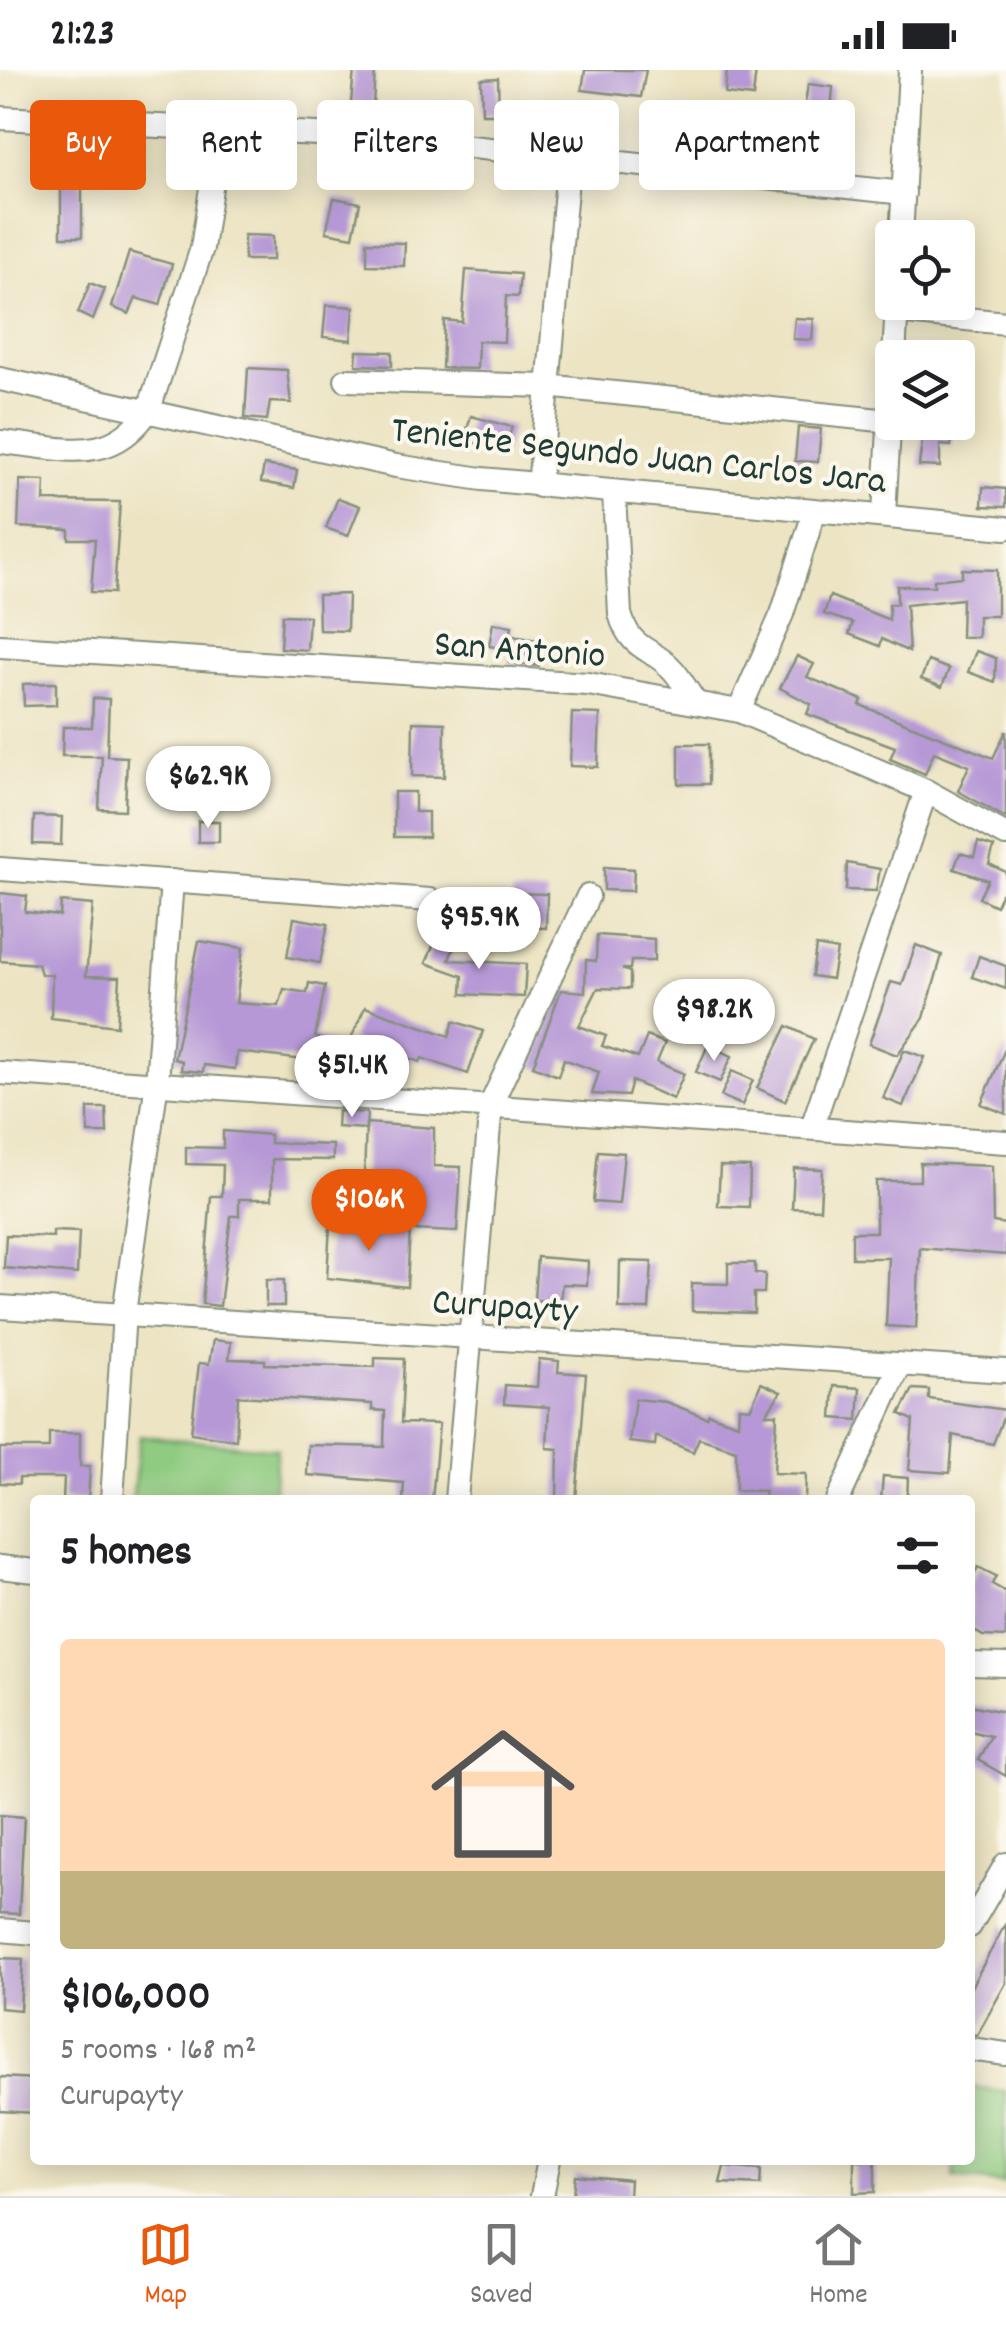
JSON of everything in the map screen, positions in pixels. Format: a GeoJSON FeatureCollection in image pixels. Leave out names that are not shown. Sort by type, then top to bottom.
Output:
{"type":"FeatureCollection","features":[{"type":"Feature","properties":{"kind":"street"},"geometry":{"type":"LineString","coordinates":[[903,220],[910,70]]}},
{"type":"Feature","properties":{"kind":"street"},"geometry":{"type":"LineString","coordinates":[[0,118],[166,126]]}},
{"type":"Feature","properties":{"kind":"street"},"geometry":{"type":"LineString","coordinates":[[297,132],[494,149]]}},
{"type":"Feature","properties":{"kind":"street"},"geometry":{"type":"LineString","coordinates":[[619,162],[904,193]]}},
{"type":"Feature","properties":{"kind":"street"},"geometry":{"type":"LineString","coordinates":[[0,442],[106,450],[127,438],[149,408],[202,248],[211,190]]}},
{"type":"Feature","properties":{"kind":"street"},"geometry":{"type":"LineString","coordinates":[[540,486],[566,190]]}},
{"type":"Feature","properties":{"kind":"street"},"geometry":{"type":"LineString","coordinates":[[975,318],[1006,323]]}},
{"type":"Feature","properties":{"kind":"street","name":"Teniente Segundo Juan Carlos Jara"},"geometry":{"type":"LineString","coordinates":[[0,379],[149,408],[396,466],[540,486],[1006,528]]}},
{"type":"Feature","properties":{"kind":"street"},"geometry":{"type":"LineString","coordinates":[[346,380],[546,386],[875,419]]}},
{"type":"Feature","properties":{"kind":"street"},"geometry":{"type":"LineString","coordinates":[[884,514],[889,440]]}},
{"type":"Feature","properties":{"kind":"street"},"geometry":{"type":"LineString","coordinates":[[614,492],[620,614],[625,633],[640,649],[671,667],[696,704]]}},
{"type":"Feature","properties":{"kind":"street"},"geometry":{"type":"LineString","coordinates":[[738,712],[782,614],[814,513]]}},
{"type":"Feature","properties":{"kind":"street","name":"San Antonio"},"geometry":{"type":"LineString","coordinates":[[0,646],[588,684],[696,704],[738,712],[926,791],[1006,836]]}},
{"type":"Feature","properties":{"kind":"street"},"geometry":{"type":"LineString","coordinates":[[812,1127],[926,791]]}},
{"type":"Feature","properties":{"kind":"street"},"geometry":{"type":"LineString","coordinates":[[0,869],[430,900]]}},
{"type":"Feature","properties":{"kind":"street"},"geometry":{"type":"LineString","coordinates":[[112,1495],[124,1313],[157,1082],[172,881]]}},
{"type":"Feature","properties":{"kind":"street"},"geometry":{"type":"LineString","coordinates":[[456,1495],[491,1104],[588,896]]}},
{"type":"Feature","properties":{"kind":"street"},"geometry":{"type":"LineString","coordinates":[[0,1073],[1006,1142]]}},
{"type":"Feature","properties":{"kind":"street","name":"Curupayty"},"geometry":{"type":"LineString","coordinates":[[0,1307],[1006,1371]]}},
{"type":"Feature","properties":{"kind":"street"},"geometry":{"type":"LineString","coordinates":[[840,1495],[899,1366]]}},
{"type":"Feature","properties":{"kind":"street"},"geometry":{"type":"LineString","coordinates":[[0,1567],[30,1570]]}},
{"type":"Feature","properties":{"kind":"street"},"geometry":{"type":"LineString","coordinates":[[975,1664],[1006,1665]]}},
{"type":"Feature","properties":{"kind":"street"},"geometry":{"type":"LineString","coordinates":[[975,1917],[1006,1864]]}},
{"type":"Feature","properties":{"kind":"street"},"geometry":{"type":"LineString","coordinates":[[0,1930],[30,1933]]}},
{"type":"Feature","properties":{"kind":"street"},"geometry":{"type":"LineString","coordinates":[[975,2050],[1006,2054]]}},
{"type":"Feature","properties":{"kind":"street"},"geometry":{"type":"LineString","coordinates":[[542,2196],[548,2165]]}},
{"type":"Feature","properties":{"kind":"green space"},"geometry":{"type":"Polygon","coordinates":[[[140,1436],[277,1449],[273,1495],[133,1495],[140,1436]]]}},
{"type":"Feature","properties":{"kind":"green space"},"geometry":{"type":"Polygon","coordinates":[[[975,2088],[1006,2091],[1004,2184],[953,2178],[954,2165],[975,2165],[975,2088]]]}},
{"type":"Feature","properties":{"kind":"building"},"geometry":{"type":"Polygon","coordinates":[[[354,70],[375,70],[373,100],[351,100],[354,70]]]}},
{"type":"Feature","properties":{"kind":"building"},"geometry":{"type":"Polygon","coordinates":[[[585,70],[646,70],[641,97],[582,90],[585,70]]]}},
{"type":"Feature","properties":{"kind":"building"},"geometry":{"type":"Polygon","coordinates":[[[727,70],[756,70],[753,97],[725,94],[727,70]]]}},
{"type":"Feature","properties":{"kind":"building"},"geometry":{"type":"Polygon","coordinates":[[[498,78],[499,100],[494,100],[494,114],[482,114],[481,79],[498,78]]]}},
{"type":"Feature","properties":{"kind":"building"},"geometry":{"type":"Polygon","coordinates":[[[808,84],[833,87],[832,100],[806,100],[808,84]]]}},
{"type":"Feature","properties":{"kind":"building"},"geometry":{"type":"Polygon","coordinates":[[[61,190],[82,190],[82,237],[61,237],[61,190]]]}},
{"type":"Feature","properties":{"kind":"building"},"geometry":{"type":"Polygon","coordinates":[[[334,198],[360,203],[353,237],[326,232],[334,198]]]}},
{"type":"Feature","properties":{"kind":"building"},"geometry":{"type":"Polygon","coordinates":[[[244,235],[273,236],[273,260],[244,260],[244,235]]]}},
{"type":"Feature","properties":{"kind":"building"},"geometry":{"type":"Polygon","coordinates":[[[367,242],[405,243],[404,266],[367,265],[367,242]]]}},
{"type":"Feature","properties":{"kind":"building"},"geometry":{"type":"Polygon","coordinates":[[[129,252],[172,264],[160,305],[136,298],[129,314],[112,307],[129,252]]]}},
{"type":"Feature","properties":{"kind":"building"},"geometry":{"type":"Polygon","coordinates":[[[466,270],[520,274],[518,297],[506,296],[504,342],[478,341],[477,369],[442,368],[444,320],[462,322],[466,270]]]}},
{"type":"Feature","properties":{"kind":"building"},"geometry":{"type":"Polygon","coordinates":[[[90,283],[105,289],[93,320],[78,313],[90,283]]]}},
{"type":"Feature","properties":{"kind":"building"},"geometry":{"type":"Polygon","coordinates":[[[326,305],[354,307],[351,340],[323,337],[326,305]]]}},
{"type":"Feature","properties":{"kind":"building"},"geometry":{"type":"Polygon","coordinates":[[[795,318],[814,319],[812,340],[793,339],[795,318]]]}},
{"type":"Feature","properties":{"kind":"building"},"geometry":{"type":"Polygon","coordinates":[[[357,351],[392,352],[392,366],[356,365],[357,351]]]}},
{"type":"Feature","properties":{"kind":"building"},"geometry":{"type":"Polygon","coordinates":[[[248,368],[287,370],[291,403],[270,402],[267,420],[245,418],[248,368]]]}},
{"type":"Feature","properties":{"kind":"building"},"geometry":{"type":"Polygon","coordinates":[[[471,416],[512,427],[504,452],[464,440],[471,416]]]}},
{"type":"Feature","properties":{"kind":"building"},"geometry":{"type":"Polygon","coordinates":[[[798,427],[821,429],[818,462],[795,461],[798,427]]]}},
{"type":"Feature","properties":{"kind":"building"},"geometry":{"type":"Polygon","coordinates":[[[922,440],[952,440],[951,446],[940,445],[940,467],[919,466],[922,440]]]}},
{"type":"Feature","properties":{"kind":"building"},"geometry":{"type":"Polygon","coordinates":[[[264,465],[297,470],[294,488],[261,482],[264,465]]]}},
{"type":"Feature","properties":{"kind":"building"},"geometry":{"type":"Polygon","coordinates":[[[20,480],[45,481],[44,501],[120,502],[114,593],[91,592],[95,539],[69,539],[69,530],[18,527],[20,480]]]}},
{"type":"Feature","properties":{"kind":"building"},"geometry":{"type":"Polygon","coordinates":[[[983,487],[1006,489],[1006,507],[982,506],[983,487]]]}},
{"type":"Feature","properties":{"kind":"building"},"geometry":{"type":"Polygon","coordinates":[[[338,498],[360,506],[348,536],[326,528],[338,498]]]}},
{"type":"Feature","properties":{"kind":"building"},"geometry":{"type":"Polygon","coordinates":[[[962,569],[997,570],[997,616],[978,616],[978,637],[961,637],[962,599],[906,605],[909,652],[882,639],[880,646],[849,634],[853,623],[824,614],[830,596],[889,620],[889,604],[897,604],[897,586],[934,586],[934,580],[962,577],[962,569]]]}},
{"type":"Feature","properties":{"kind":"building"},"geometry":{"type":"Polygon","coordinates":[[[348,594],[347,631],[319,630],[318,595],[348,594]]]}},
{"type":"Feature","properties":{"kind":"building"},"geometry":{"type":"Polygon","coordinates":[[[282,615],[309,616],[307,650],[280,648],[282,615]]]}},
{"type":"Feature","properties":{"kind":"building"},"geometry":{"type":"Polygon","coordinates":[[[493,623],[512,626],[508,649],[489,646],[493,623]]]}},
{"type":"Feature","properties":{"kind":"building"},"geometry":{"type":"Polygon","coordinates":[[[513,636],[543,641],[539,666],[509,663],[513,636]]]}},
{"type":"Feature","properties":{"kind":"building"},"geometry":{"type":"Polygon","coordinates":[[[976,651],[996,658],[995,682],[968,672],[976,651]]]}},
{"type":"Feature","properties":{"kind":"building"},"geometry":{"type":"Polygon","coordinates":[[[797,656],[814,664],[807,677],[862,700],[860,705],[993,758],[1006,731],[1006,818],[958,791],[969,766],[934,752],[925,774],[890,759],[895,747],[807,714],[811,704],[780,688],[797,656]]]}},
{"type":"Feature","properties":{"kind":"building"},"geometry":{"type":"Polygon","coordinates":[[[928,661],[949,669],[942,687],[921,679],[928,661]]]}},
{"type":"Feature","properties":{"kind":"building"},"geometry":{"type":"Polygon","coordinates":[[[56,683],[56,705],[24,706],[23,684],[56,683]]]}},
{"type":"Feature","properties":{"kind":"building"},"geometry":{"type":"Polygon","coordinates":[[[93,698],[109,699],[107,756],[127,757],[125,810],[99,809],[102,756],[62,756],[63,727],[92,727],[93,698]]]}},
{"type":"Feature","properties":{"kind":"building"},"geometry":{"type":"Polygon","coordinates":[[[572,713],[600,714],[598,767],[570,766],[572,713]]]}},
{"type":"Feature","properties":{"kind":"building"},"geometry":{"type":"Polygon","coordinates":[[[413,722],[445,723],[444,777],[412,776],[413,722]]]}},
{"type":"Feature","properties":{"kind":"building"},"geometry":{"type":"Polygon","coordinates":[[[679,744],[709,744],[709,784],[679,784],[679,744]]]}},
{"type":"Feature","properties":{"kind":"building"},"geometry":{"type":"Polygon","coordinates":[[[394,792],[415,792],[415,812],[428,812],[428,837],[394,837],[394,792]]]}},
{"type":"Feature","properties":{"kind":"building"},"geometry":{"type":"Polygon","coordinates":[[[34,816],[62,817],[61,845],[33,844],[34,816]]]}},
{"type":"Feature","properties":{"kind":"building"},"geometry":{"type":"Polygon","coordinates":[[[198,821],[219,821],[219,842],[198,842],[198,821]]]}},
{"type":"Feature","properties":{"kind":"building"},"geometry":{"type":"Polygon","coordinates":[[[978,842],[994,847],[989,864],[1006,872],[1006,896],[1001,894],[996,906],[979,898],[988,880],[954,869],[960,853],[974,857],[978,842]]]}},
{"type":"Feature","properties":{"kind":"building"},"geometry":{"type":"Polygon","coordinates":[[[847,863],[880,869],[876,891],[846,890],[847,863]]]}},
{"type":"Feature","properties":{"kind":"building"},"geometry":{"type":"Polygon","coordinates":[[[604,867],[634,869],[633,891],[604,890],[604,867]]]}},
{"type":"Feature","properties":{"kind":"building"},"geometry":{"type":"Polygon","coordinates":[[[0,893],[27,896],[25,912],[60,916],[61,902],[93,905],[86,976],[120,977],[117,1026],[51,1018],[52,975],[41,974],[38,964],[0,961],[0,893]]]}},
{"type":"Feature","properties":{"kind":"building"},"geometry":{"type":"Polygon","coordinates":[[[512,893],[547,894],[546,928],[512,927],[512,893]]]}},
{"type":"Feature","properties":{"kind":"building"},"geometry":{"type":"Polygon","coordinates":[[[294,918],[328,924],[320,963],[287,957],[294,918]]]}},
{"type":"Feature","properties":{"kind":"building"},"geometry":{"type":"Polygon","coordinates":[[[439,931],[457,938],[449,960],[526,964],[524,997],[462,994],[463,976],[426,963],[439,931]]]}},
{"type":"Feature","properties":{"kind":"building"},"geometry":{"type":"Polygon","coordinates":[[[597,935],[654,939],[654,961],[631,961],[630,969],[622,969],[630,972],[630,989],[598,988],[579,1026],[606,1036],[602,1046],[638,1058],[647,1036],[665,1043],[657,1062],[684,1074],[673,1099],[632,1081],[628,1096],[592,1094],[599,1072],[564,1059],[558,1076],[533,1066],[561,990],[585,992],[586,960],[596,961],[597,935]]]}},
{"type":"Feature","properties":{"kind":"building"},"geometry":{"type":"Polygon","coordinates":[[[199,941],[243,948],[236,1003],[279,1006],[284,989],[307,993],[309,983],[325,986],[315,1037],[341,1047],[333,1067],[305,1056],[304,1060],[237,1052],[235,1069],[204,1065],[203,1072],[181,1070],[182,1061],[174,1059],[199,941]]]}},
{"type":"Feature","properties":{"kind":"building"},"geometry":{"type":"Polygon","coordinates":[[[916,945],[942,955],[924,1018],[897,1055],[869,1044],[891,982],[902,985],[916,945]]]}},
{"type":"Feature","properties":{"kind":"building"},"geometry":{"type":"Polygon","coordinates":[[[816,946],[837,950],[832,979],[812,976],[816,946]]]}},
{"type":"Feature","properties":{"kind":"building"},"geometry":{"type":"Polygon","coordinates":[[[979,956],[1006,966],[1006,989],[972,977],[979,956]]]}},
{"type":"Feature","properties":{"kind":"building"},"geometry":{"type":"Polygon","coordinates":[[[698,999],[724,1009],[716,1029],[691,1019],[698,999]]]}},
{"type":"Feature","properties":{"kind":"building"},"geometry":{"type":"Polygon","coordinates":[[[365,1007],[449,1036],[454,1021],[483,1031],[468,1074],[422,1058],[420,1062],[409,1058],[406,1067],[377,1057],[380,1051],[351,1039],[365,1007]]]}},
{"type":"Feature","properties":{"kind":"building"},"geometry":{"type":"Polygon","coordinates":[[[787,1026],[814,1039],[785,1101],[757,1088],[787,1026]]]}},
{"type":"Feature","properties":{"kind":"building"},"geometry":{"type":"Polygon","coordinates":[[[708,1045],[732,1056],[720,1082],[696,1072],[708,1045]]]}},
{"type":"Feature","properties":{"kind":"building"},"geometry":{"type":"Polygon","coordinates":[[[1006,1047],[1006,1114],[981,1104],[1006,1047]]]}},
{"type":"Feature","properties":{"kind":"building"},"geometry":{"type":"Polygon","coordinates":[[[904,1050],[925,1057],[903,1106],[883,1098],[904,1050]]]}},
{"type":"Feature","properties":{"kind":"building"},"geometry":{"type":"Polygon","coordinates":[[[732,1071],[753,1080],[742,1105],[721,1096],[732,1071]]]}},
{"type":"Feature","properties":{"kind":"building"},"geometry":{"type":"Polygon","coordinates":[[[88,1108],[106,1108],[107,1133],[88,1133],[88,1108]]]}},
{"type":"Feature","properties":{"kind":"building"},"geometry":{"type":"Polygon","coordinates":[[[338,1111],[367,1113],[366,1129],[337,1127],[338,1111]]]}},
{"type":"Feature","properties":{"kind":"building"},"geometry":{"type":"Polygon","coordinates":[[[366,1123],[434,1128],[434,1166],[461,1167],[457,1232],[412,1230],[415,1181],[364,1179],[366,1123]]]}},
{"type":"Feature","properties":{"kind":"building"},"geometry":{"type":"Polygon","coordinates":[[[223,1131],[270,1135],[270,1143],[333,1145],[333,1160],[272,1159],[272,1199],[239,1199],[239,1216],[231,1216],[220,1306],[202,1304],[211,1196],[222,1196],[223,1165],[186,1164],[186,1147],[223,1148],[223,1131]]]}},
{"type":"Feature","properties":{"kind":"building"},"geometry":{"type":"Polygon","coordinates":[[[598,1151],[624,1153],[619,1204],[593,1202],[598,1151]]]}},
{"type":"Feature","properties":{"kind":"building"},"geometry":{"type":"Polygon","coordinates":[[[920,1163],[992,1166],[993,1222],[1006,1224],[1006,1255],[920,1248],[916,1328],[886,1326],[889,1258],[852,1258],[852,1232],[876,1232],[876,1181],[920,1181],[920,1163]]]}},
{"type":"Feature","properties":{"kind":"building"},"geometry":{"type":"Polygon","coordinates":[[[720,1166],[750,1167],[749,1207],[718,1206],[720,1166]]]}},
{"type":"Feature","properties":{"kind":"building"},"geometry":{"type":"Polygon","coordinates":[[[794,1168],[822,1169],[820,1209],[792,1208],[794,1168]]]}},
{"type":"Feature","properties":{"kind":"building"},"geometry":{"type":"Polygon","coordinates":[[[330,1224],[410,1228],[407,1287],[327,1278],[330,1224]]]}},
{"type":"Feature","properties":{"kind":"building"},"geometry":{"type":"Polygon","coordinates":[[[53,1231],[79,1232],[77,1274],[4,1268],[6,1235],[53,1237],[53,1231]]]}},
{"type":"Feature","properties":{"kind":"building"},"geometry":{"type":"Polygon","coordinates":[[[537,1257],[588,1261],[587,1285],[562,1284],[560,1302],[534,1300],[537,1257]]]}},
{"type":"Feature","properties":{"kind":"building"},"geometry":{"type":"Polygon","coordinates":[[[620,1261],[652,1262],[649,1309],[619,1309],[620,1261]]]}},
{"type":"Feature","properties":{"kind":"building"},"geometry":{"type":"Polygon","coordinates":[[[728,1263],[755,1263],[755,1273],[765,1274],[764,1293],[754,1293],[754,1313],[692,1311],[692,1283],[728,1284],[728,1263]]]}},
{"type":"Feature","properties":{"kind":"building"},"geometry":{"type":"Polygon","coordinates":[[[266,1280],[284,1280],[284,1306],[266,1306],[266,1280]]]}},
{"type":"Feature","properties":{"kind":"building"},"geometry":{"type":"Polygon","coordinates":[[[213,1340],[231,1342],[229,1359],[265,1360],[265,1364],[375,1367],[375,1358],[404,1359],[401,1423],[439,1424],[432,1495],[403,1495],[404,1483],[307,1475],[308,1445],[384,1447],[385,1411],[372,1410],[372,1404],[238,1396],[236,1440],[191,1433],[199,1363],[209,1364],[213,1340]]]}},
{"type":"Feature","properties":{"kind":"building"},"geometry":{"type":"Polygon","coordinates":[[[539,1359],[559,1361],[558,1372],[586,1374],[576,1495],[557,1495],[558,1449],[547,1448],[549,1407],[504,1404],[505,1385],[537,1387],[539,1359]]]}},
{"type":"Feature","properties":{"kind":"building"},"geometry":{"type":"Polygon","coordinates":[[[761,1383],[781,1392],[766,1414],[777,1414],[774,1473],[806,1474],[805,1495],[736,1490],[736,1450],[699,1438],[693,1452],[656,1436],[655,1445],[629,1442],[635,1399],[666,1402],[707,1418],[709,1414],[738,1424],[739,1407],[751,1408],[761,1383]]]}},
{"type":"Feature","properties":{"kind":"building"},"geometry":{"type":"Polygon","coordinates":[[[834,1386],[860,1388],[858,1420],[832,1418],[834,1386]]]}},
{"type":"Feature","properties":{"kind":"building"},"geometry":{"type":"Polygon","coordinates":[[[913,1389],[929,1390],[929,1399],[1006,1410],[993,1444],[953,1435],[950,1473],[909,1470],[913,1420],[900,1414],[913,1389]]]}},
{"type":"Feature","properties":{"kind":"building"},"geometry":{"type":"Polygon","coordinates":[[[49,1433],[80,1433],[80,1466],[90,1466],[88,1495],[63,1495],[64,1478],[19,1478],[19,1484],[0,1483],[0,1448],[49,1448],[49,1433]]]}},
{"type":"Feature","properties":{"kind":"building"},"geometry":{"type":"Polygon","coordinates":[[[883,1476],[908,1478],[907,1495],[881,1495],[883,1476]]]}},
{"type":"Feature","properties":{"kind":"building"},"geometry":{"type":"Polygon","coordinates":[[[978,1567],[996,1576],[992,1584],[1006,1592],[1006,1637],[983,1636],[975,1631],[978,1567]]]}},
{"type":"Feature","properties":{"kind":"building"},"geometry":{"type":"Polygon","coordinates":[[[975,1706],[1004,1712],[1006,1708],[1006,1776],[978,1760],[991,1736],[975,1732],[975,1706]]]}},
{"type":"Feature","properties":{"kind":"building"},"geometry":{"type":"Polygon","coordinates":[[[0,1815],[24,1817],[19,1914],[0,1913],[0,1815]]]}},
{"type":"Feature","properties":{"kind":"building"},"geometry":{"type":"Polygon","coordinates":[[[1006,1923],[1006,1983],[977,2035],[975,1980],[1006,1923]]]}},
{"type":"Feature","properties":{"kind":"building"},"geometry":{"type":"Polygon","coordinates":[[[0,1958],[23,1959],[20,2010],[0,2008],[0,1958]]]}},
{"type":"Feature","properties":{"kind":"building"},"geometry":{"type":"Polygon","coordinates":[[[0,2077],[30,2079],[30,2113],[0,2111],[0,2077]]]}},
{"type":"Feature","properties":{"kind":"building"},"geometry":{"type":"Polygon","coordinates":[[[854,2165],[875,2165],[875,2192],[854,2193],[854,2165]]]}},
{"type":"Feature","properties":{"kind":"building"},"geometry":{"type":"Polygon","coordinates":[[[724,2166],[761,2169],[760,2185],[720,2183],[724,2166]]]}},
{"type":"Feature","properties":{"kind":"building"},"geometry":{"type":"Polygon","coordinates":[[[575,2175],[630,2180],[629,2196],[573,2196],[575,2175]]]}}]}
